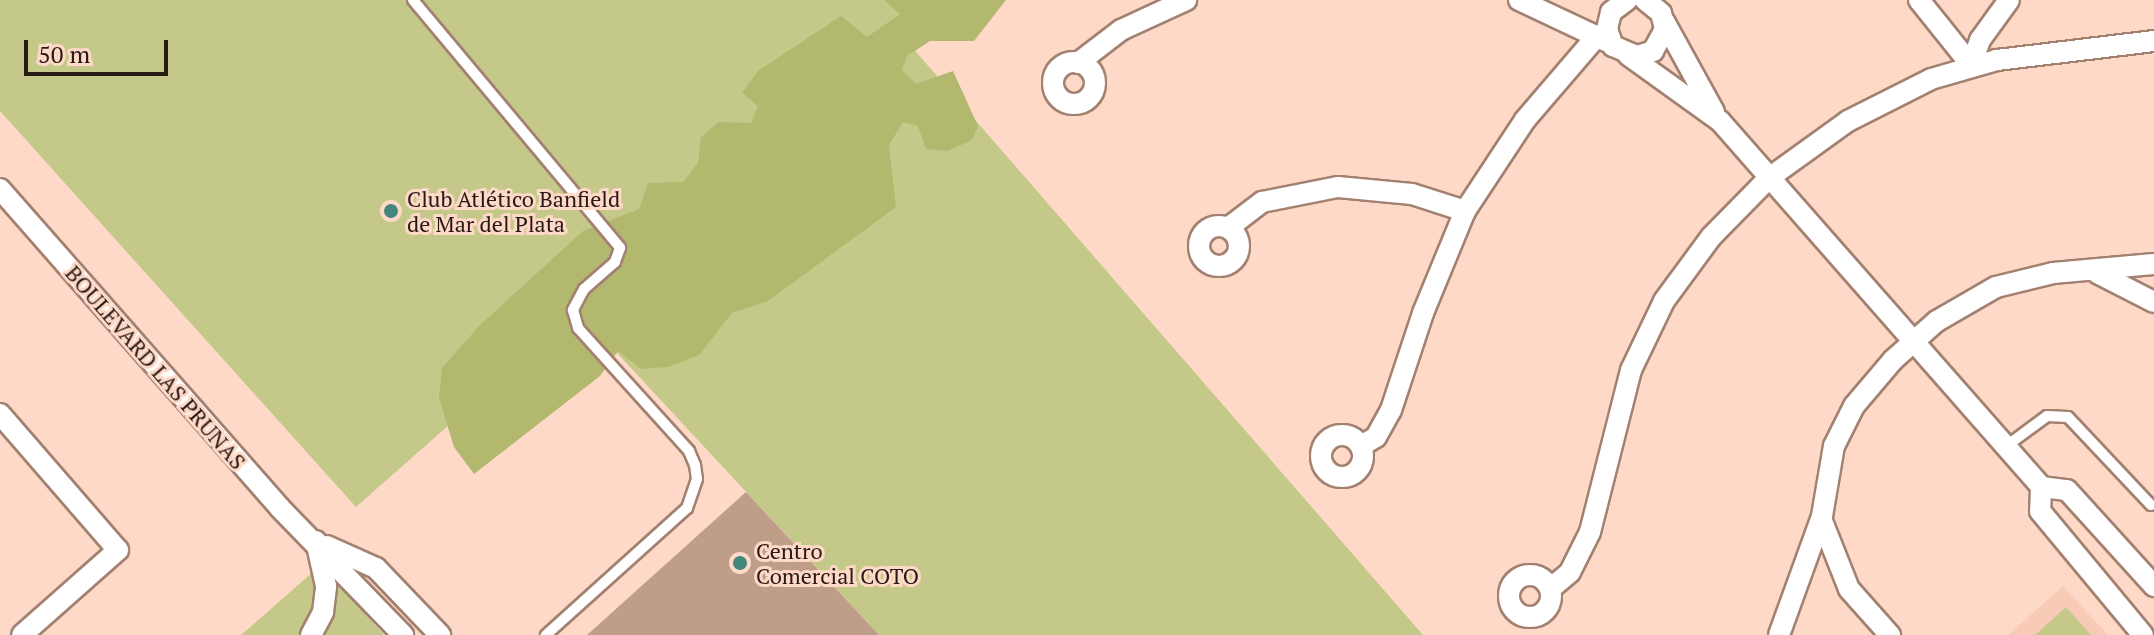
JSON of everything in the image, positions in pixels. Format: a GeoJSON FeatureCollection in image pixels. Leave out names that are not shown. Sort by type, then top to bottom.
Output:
{"type":"FeatureCollection","features":[{"type":"Feature","properties":{"kind":"street"},"geometry":{"type":"LineString","coordinates":[[1078,63],[1121,30],[1186,0]]}},
{"type":"Feature","properties":{"kind":"street"},"geometry":{"type":"LineString","coordinates":[[1519,0],[1572,23],[1613,46],[1720,121]]}},
{"type":"Feature","properties":{"kind":"street"},"geometry":{"type":"LineString","coordinates":[[1919,0],[1971,65]]}},
{"type":"Feature","properties":{"kind":"street"},"geometry":{"type":"LineString","coordinates":[[1971,65],[1980,40],[2009,0]]}},
{"type":"Feature","properties":{"kind":"street"},"geometry":{"type":"LineString","coordinates":[[1572,23],[1596,20],[1619,4]]}},
{"type":"Feature","properties":{"kind":"street"},"geometry":{"type":"LineString","coordinates":[[1613,46],[1607,29],[1619,4]]}},
{"type":"Feature","properties":{"kind":"street"},"geometry":{"type":"LineString","coordinates":[[1361,446],[1376,437],[1391,410],[1433,284],[1465,211],[1525,120],[1613,46],[1653,51],[1663,37],[1655,7]]}},
{"type":"Feature","properties":{"kind":"street"},"geometry":{"type":"LineString","coordinates":[[1655,7],[1720,121],[1769,178],[2041,487],[2067,490],[2154,586]]}},
{"type":"Feature","properties":{"kind":"street"},"geometry":{"type":"LineString","coordinates":[[1550,589],[1570,572],[1590,532],[1631,370],[1664,301],[1711,237],[1769,178],[1819,139],[1887,99],[1971,65],[2154,41]]}},
{"type":"Feature","properties":{"kind":"street"},"geometry":{"type":"LineString","coordinates":[[1228,228],[1262,202],[1338,187],[1412,194],[1465,211]]}},
{"type":"Feature","properties":{"kind":"street","name":"BOULEVARD LAS PRUNAS"},"geometry":{"type":"LineString","coordinates":[[0,189],[280,508],[316,541]]}},
{"type":"Feature","properties":{"kind":"street"},"geometry":{"type":"LineString","coordinates":[[1779,635],[1822,516],[1828,470],[1842,426],[1870,385],[1913,340],[1965,301],[1996,287],[2053,273],[2092,272],[2154,264]]}},
{"type":"Feature","properties":{"kind":"street"},"geometry":{"type":"LineString","coordinates":[[2092,272],[2154,302]]}},
{"type":"Feature","properties":{"kind":"street"},"geometry":{"type":"LineString","coordinates":[[0,414],[118,550],[22,635]]}},
{"type":"Feature","properties":{"kind":"street"},"geometry":{"type":"LineString","coordinates":[[2041,487],[2040,511],[2143,635]]}},
{"type":"Feature","properties":{"kind":"street"},"geometry":{"type":"LineString","coordinates":[[1822,516],[1838,572],[1890,635]]}},
{"type":"Feature","properties":{"kind":"street"},"geometry":{"type":"LineString","coordinates":[[316,541],[376,568],[437,632]]}},
{"type":"Feature","properties":{"kind":"street"},"geometry":{"type":"LineString","coordinates":[[311,635],[323,612],[326,586],[316,541]]}},
{"type":"Feature","properties":{"kind":"street"},"geometry":{"type":"LineString","coordinates":[[316,541],[403,635]]}},
{"type":"Feature","properties":{"kind":"street"},"geometry":{"type":"LineString","coordinates":[[2089,569],[2117,545]]}},
{"type":"Feature","properties":{"kind":"lane"},"geometry":{"type":"LineString","coordinates":[[413,0],[620,248],[615,262],[584,289],[573,310],[578,328],[689,451],[695,465],[697,479],[687,508],[546,635]]}},
{"type":"Feature","properties":{"kind":"lane"},"geometry":{"type":"LineString","coordinates":[[2005,447],[2047,416],[2068,417],[2151,505]]}},
{"type":"Feature","properties":{"kind":"shaded area"},"geometry":{"type":"Polygon","coordinates":[[[2063,586],[2108,635],[2008,635],[2063,586]]]}},
{"type":"Feature","properties":{"kind":"green space"},"geometry":{"type":"Polygon","coordinates":[[[0,0],[931,0],[897,30],[1423,635],[879,635],[578,311],[356,507],[0,111],[0,0]]]}},
{"type":"Feature","properties":{"kind":"green space"},"geometry":{"type":"Polygon","coordinates":[[[884,0],[1006,0],[974,41],[930,41],[907,56],[902,70],[916,84],[953,71],[978,126],[972,140],[948,151],[926,149],[918,126],[903,122],[889,145],[896,207],[768,301],[732,313],[699,355],[668,367],[641,369],[618,351],[600,376],[474,474],[454,447],[439,398],[442,368],[479,326],[583,231],[639,209],[648,183],[683,182],[698,163],[701,137],[719,122],[751,123],[758,106],[742,93],[758,71],[841,16],[867,37],[900,14],[884,0]]]}},
{"type":"Feature","properties":{"kind":"green space"},"geometry":{"type":"Polygon","coordinates":[[[321,565],[384,635],[241,635],[321,565]]]}},
{"type":"Feature","properties":{"kind":"green space"},"geometry":{"type":"Polygon","coordinates":[[[2066,607],[2091,635],[2035,635],[2066,607]]]}},
{"type":"Feature","properties":{"kind":"building","name":"Centro Comercial COTO"},"geometry":{"type":"Polygon","coordinates":[[[746,492],[879,635],[587,635],[746,492]]]}},
{"type":"Feature","properties":{"kind":"place","name":"Club Atlético Banfield de Mar del Plata"},"geometry":{"type":"Point","coordinates":[391,211]}},
{"type":"Feature","properties":{"kind":"place","name":"Centro Comercial COTO"},"geometry":{"type":"Point","coordinates":[740,563]}}]}
